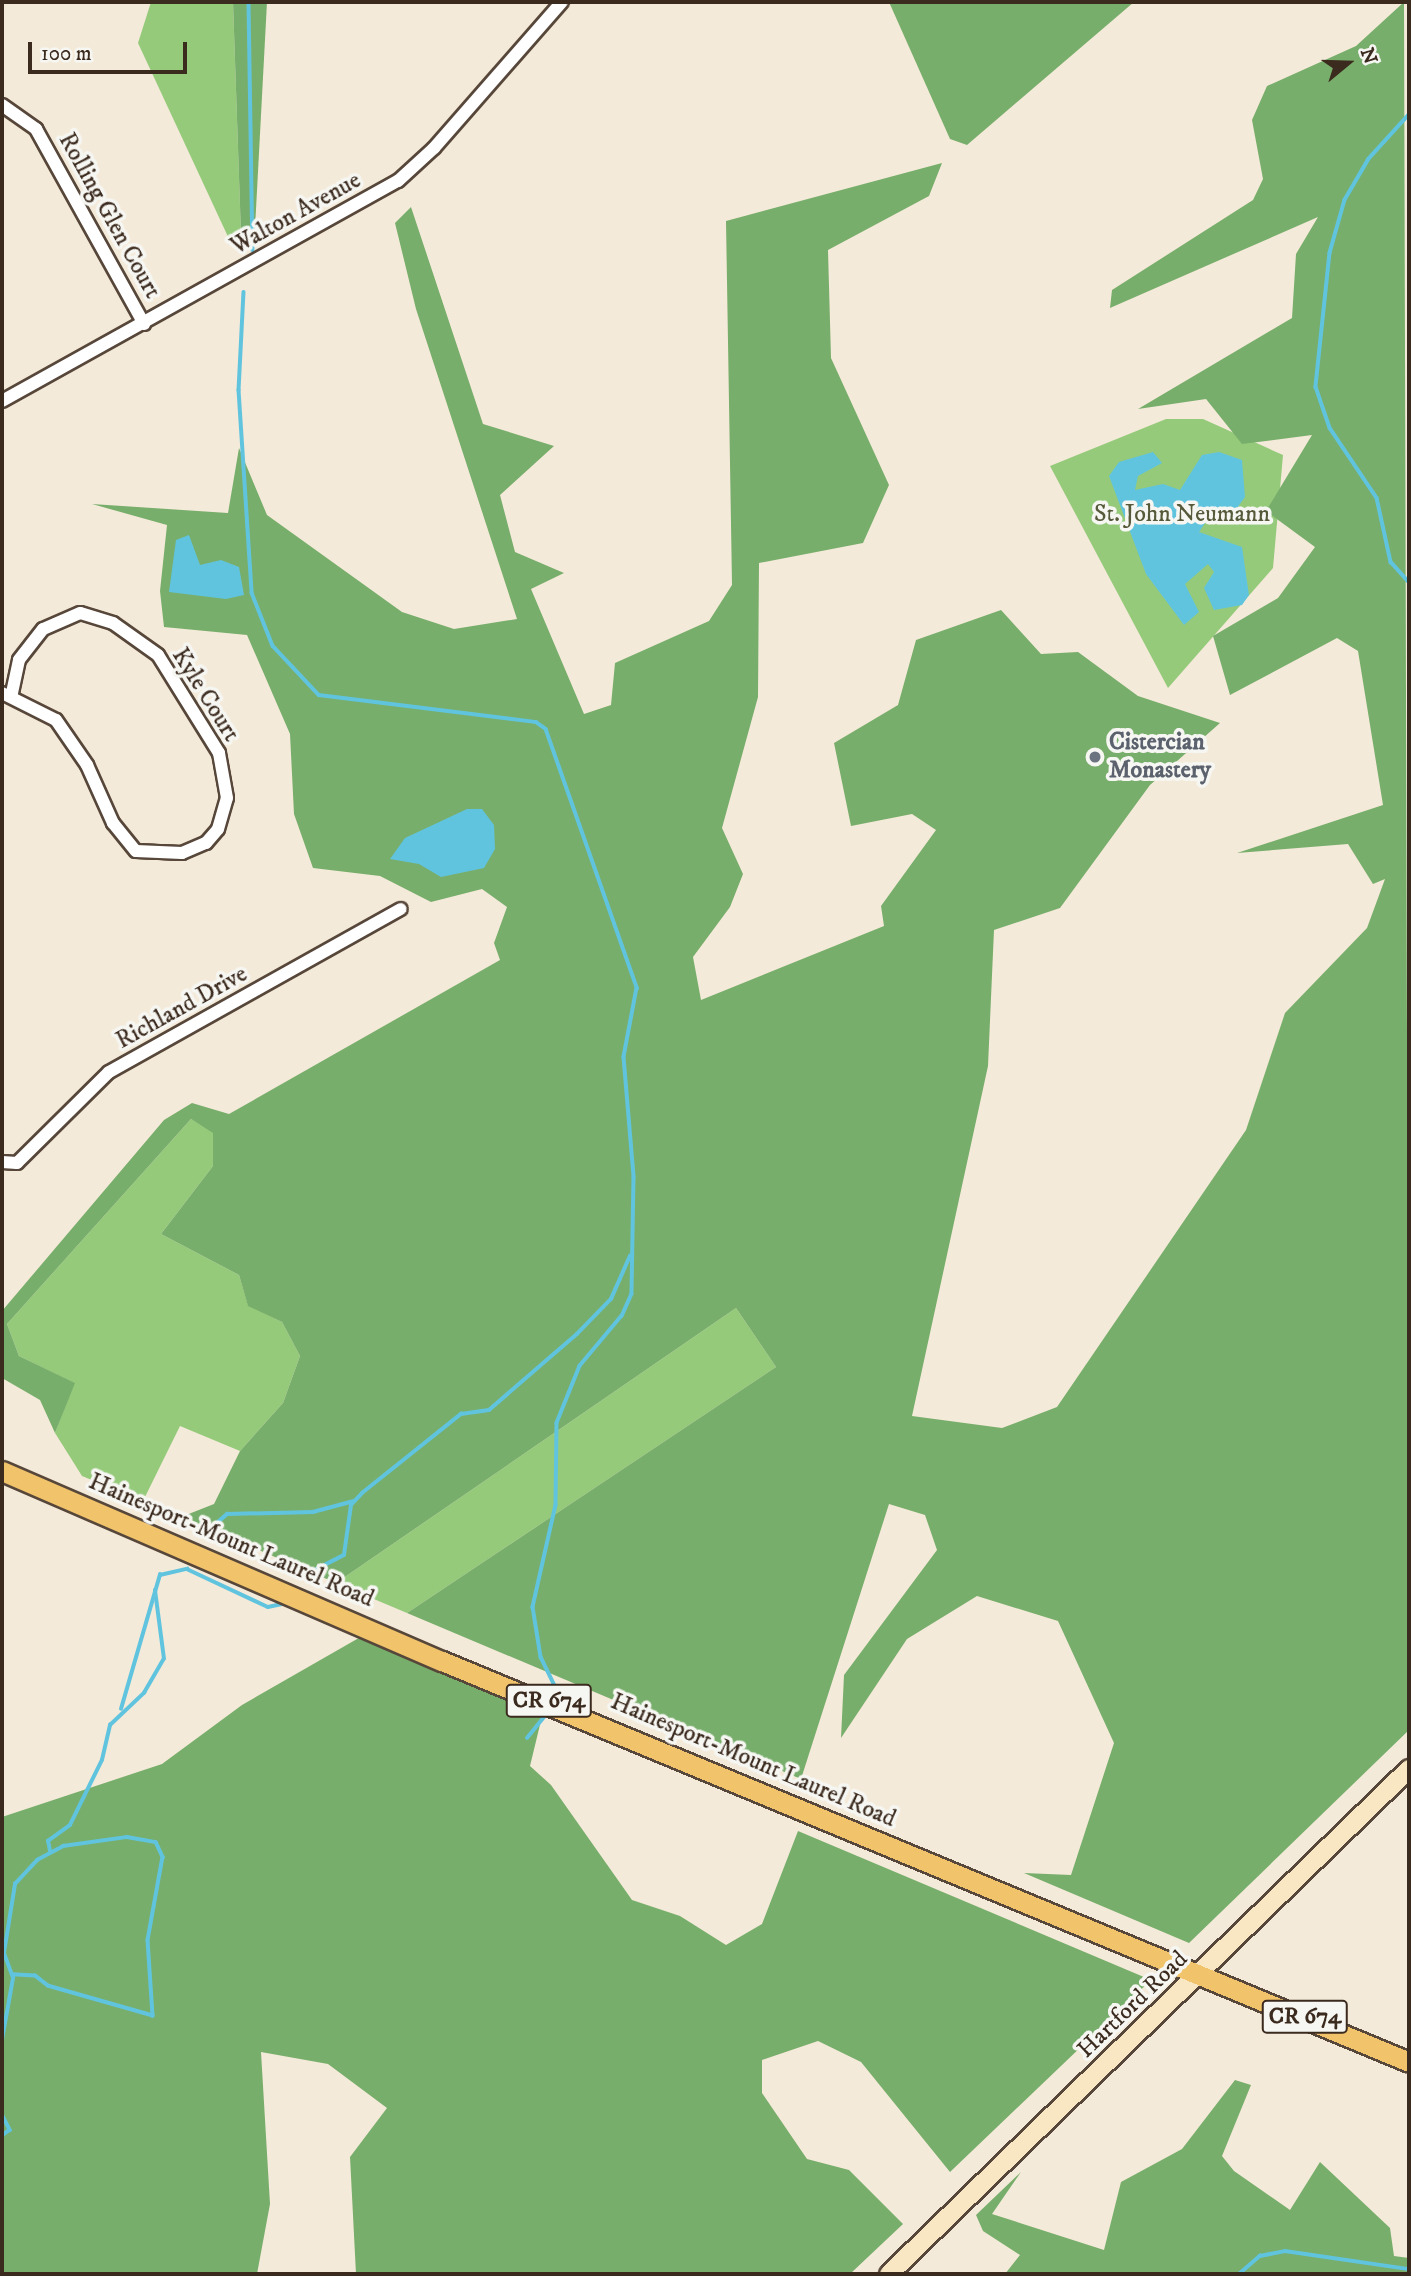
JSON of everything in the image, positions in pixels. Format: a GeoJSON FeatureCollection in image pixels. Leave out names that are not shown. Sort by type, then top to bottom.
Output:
{"type":"FeatureCollection","features":[{"type":"Feature","properties":{"kind":"main road","name":"Hainesport-Mount Laurel Road"},"geometry":{"type":"LineString","coordinates":[[2,1471],[442,1661],[1201,1973],[1409,2062]]}},
{"type":"Feature","properties":{"kind":"street","name":"Walton Avenue"},"geometry":{"type":"LineString","coordinates":[[2,401],[405,176],[562,2]]}},
{"type":"Feature","properties":{"kind":"street","name":"Rolling Glen Court"},"geometry":{"type":"LineString","coordinates":[[2,105],[36,128],[144,324]]}},
{"type":"Feature","properties":{"kind":"street","name":"Kyle Court"},"geometry":{"type":"LineString","coordinates":[[80,613],[113,624],[158,655],[219,752],[227,798],[218,829],[206,843],[182,853],[136,851],[113,823],[87,765],[56,720],[7,693],[19,660],[43,629],[80,613]]}},
{"type":"Feature","properties":{"kind":"street","name":"Richland Drive"},"geometry":{"type":"LineString","coordinates":[[2,1162],[17,1163],[109,1072],[401,909]]}},
{"type":"Feature","properties":{"kind":"street","name":"Hartford Road"},"geometry":{"type":"LineString","coordinates":[[889,2274],[1409,1769]]}},
{"type":"Feature","properties":{"kind":"green space"},"geometry":{"type":"Polygon","coordinates":[[[151,2],[233,2],[241,235],[230,241],[138,43],[151,2]]]}},
{"type":"Feature","properties":{"kind":"green space"},"geometry":{"type":"Polygon","coordinates":[[[233,2],[267,2],[254,247],[241,235],[233,2]]]}},
{"type":"Feature","properties":{"kind":"green space"},"geometry":{"type":"Polygon","coordinates":[[[889,2],[1134,2],[967,145],[950,139],[889,2]]]}},
{"type":"Feature","properties":{"kind":"green space"},"geometry":{"type":"Polygon","coordinates":[[[1404,2],[1409,1730],[1189,1943],[1024,1873],[1071,1875],[1114,1743],[1058,1621],[977,1596],[907,1639],[841,1738],[844,1675],[937,1550],[925,1515],[889,1504],[801,1779],[407,1613],[776,1367],[736,1308],[336,1583],[181,1517],[214,1504],[240,1451],[283,1403],[300,1356],[282,1322],[248,1306],[239,1275],[161,1234],[213,1166],[213,1133],[191,1119],[7,1324],[19,1356],[75,1383],[55,1433],[40,1400],[2,1378],[2,1311],[164,1120],[192,1103],[229,1114],[500,960],[494,943],[507,907],[482,889],[431,902],[380,876],[313,868],[294,814],[290,734],[247,635],[164,627],[160,591],[167,525],[92,504],[228,513],[239,448],[267,515],[402,612],[454,629],[517,619],[416,309],[395,223],[411,207],[483,424],[554,446],[500,495],[515,552],[564,573],[531,589],[584,714],[611,705],[615,663],[709,621],[732,585],[726,221],[942,163],[929,196],[828,250],[831,358],[889,485],[863,543],[759,563],[758,697],[722,828],[743,874],[730,907],[693,957],[701,1000],[884,926],[881,906],[936,830],[912,814],[851,826],[834,743],[898,705],[916,640],[1001,610],[1041,654],[1078,652],[1138,696],[1220,723],[1150,785],[1060,908],[994,930],[988,1066],[912,1416],[1002,1428],[1057,1407],[1246,1130],[1285,1013],[1367,928],[1385,879],[1373,884],[1348,844],[1237,853],[1383,805],[1358,651],[1337,638],[1230,695],[1213,636],[1278,598],[1315,547],[1266,511],[1312,435],[1242,444],[1206,399],[1138,409],[1292,318],[1296,254],[1318,217],[1110,308],[1112,290],[1253,200],[1263,179],[1252,120],[1267,86],[1356,46],[1404,2]]]}},
{"type":"Feature","properties":{"kind":"green space","name":"St. John Neumann"},"geometry":{"type":"Polygon","coordinates":[[[1166,419],[1203,419],[1283,455],[1273,568],[1168,688],[1050,466],[1166,419]]]}},
{"type":"Feature","properties":{"kind":"green space"},"geometry":{"type":"Polygon","coordinates":[[[191,1119],[213,1132],[213,1166],[161,1234],[239,1275],[248,1305],[282,1322],[300,1356],[283,1403],[240,1451],[180,1426],[143,1501],[82,1476],[55,1433],[74,1383],[19,1356],[7,1324],[191,1119]]]}},
{"type":"Feature","properties":{"kind":"green space"},"geometry":{"type":"Polygon","coordinates":[[[736,1308],[776,1367],[407,1613],[336,1583],[736,1308]]]}},
{"type":"Feature","properties":{"kind":"green space"},"geometry":{"type":"Polygon","coordinates":[[[364,1635],[545,1704],[530,1766],[551,1785],[632,1900],[680,1916],[726,1945],[762,1924],[798,1831],[1151,1980],[950,2172],[861,2062],[818,2041],[762,2060],[762,2093],[807,2159],[849,2170],[903,2224],[850,2274],[356,2274],[350,2157],[387,2108],[328,2064],[261,2052],[270,2204],[257,2274],[2,2274],[2,1817],[162,1764],[242,1705],[364,1635]]]}},
{"type":"Feature","properties":{"kind":"green space"},"geometry":{"type":"Polygon","coordinates":[[[1235,2080],[1251,2085],[1222,2156],[1234,2171],[1290,2210],[1320,2162],[1390,2228],[1394,2256],[1409,2258],[1409,2274],[1005,2274],[1020,2255],[983,2231],[976,2215],[1021,2172],[992,2214],[1104,2250],[1121,2182],[1182,2149],[1235,2080]]]}},
{"type":"Feature","properties":{"kind":"water"},"geometry":{"type":"Polygon","coordinates":[[[1153,452],[1162,463],[1138,476],[1135,490],[1163,484],[1180,490],[1202,455],[1219,452],[1242,460],[1245,497],[1230,518],[1205,523],[1199,532],[1242,547],[1249,595],[1242,605],[1214,610],[1204,588],[1214,572],[1208,564],[1185,584],[1199,612],[1184,625],[1146,574],[1109,476],[1119,462],[1153,452]]]}},
{"type":"Feature","properties":{"kind":"water"},"geometry":{"type":"Polygon","coordinates":[[[189,535],[200,565],[221,560],[239,567],[244,595],[226,599],[169,592],[176,540],[189,535]]]}},
{"type":"Feature","properties":{"kind":"water"},"geometry":{"type":"Polygon","coordinates":[[[467,809],[482,809],[494,825],[495,849],[484,868],[441,877],[419,864],[390,859],[405,838],[467,809]]]}},
{"type":"Feature","properties":{"kind":"waterway"},"geometry":{"type":"LineString","coordinates":[[249,2],[253,250]]}},
{"type":"Feature","properties":{"kind":"waterway"},"geometry":{"type":"LineString","coordinates":[[1409,115],[1369,159],[1345,200],[1330,253],[1316,387],[1330,428],[1377,498],[1391,562],[1409,582]]}},
{"type":"Feature","properties":{"kind":"waterway"},"geometry":{"type":"LineString","coordinates":[[244,292],[239,390],[252,593],[273,646],[319,695],[536,722],[546,729],[637,988],[624,1057],[634,1177],[632,1294],[622,1316],[580,1366],[557,1423],[556,1505],[533,1607],[541,1657],[554,1684]]}},
{"type":"Feature","properties":{"kind":"waterway"},"geometry":{"type":"LineString","coordinates":[[301,1577],[344,1555],[351,1505],[362,1493],[461,1414],[489,1410],[577,1334],[611,1299],[630,1256]]}},
{"type":"Feature","properties":{"kind":"waterway"},"geometry":{"type":"LineString","coordinates":[[203,1535],[227,1514],[313,1512],[354,1501]]}},
{"type":"Feature","properties":{"kind":"waterway"},"geometry":{"type":"LineString","coordinates":[[121,1709],[160,1575],[187,1569],[268,1607],[282,1604]]}},
{"type":"Feature","properties":{"kind":"waterway"},"geometry":{"type":"LineString","coordinates":[[50,1851],[48,1841],[70,1825],[102,1760],[110,1725],[144,1693],[164,1659],[155,1591]]}},
{"type":"Feature","properties":{"kind":"waterway"},"geometry":{"type":"LineString","coordinates":[[527,1738],[547,1713]]}},
{"type":"Feature","properties":{"kind":"waterway"},"geometry":{"type":"LineString","coordinates":[[2,2040],[13,1978],[4,1953],[15,1884],[37,1860],[63,1846],[127,1837],[156,1842],[163,1857],[148,1940],[153,2016],[48,1986],[35,1976],[13,1975]]}},
{"type":"Feature","properties":{"kind":"waterway"},"geometry":{"type":"LineString","coordinates":[[2,2084],[2,2098]]}},
{"type":"Feature","properties":{"kind":"waterway"},"geometry":{"type":"LineString","coordinates":[[2,2114],[10,2130],[2,2136]]}},
{"type":"Feature","properties":{"kind":"waterway"},"geometry":{"type":"LineString","coordinates":[[1239,2274],[1260,2256],[1285,2251],[1409,2269]]}},
{"type":"Feature","properties":{"kind":"place","name":"Cistercian Monastery"},"geometry":{"type":"Point","coordinates":[1095,757]}}]}
